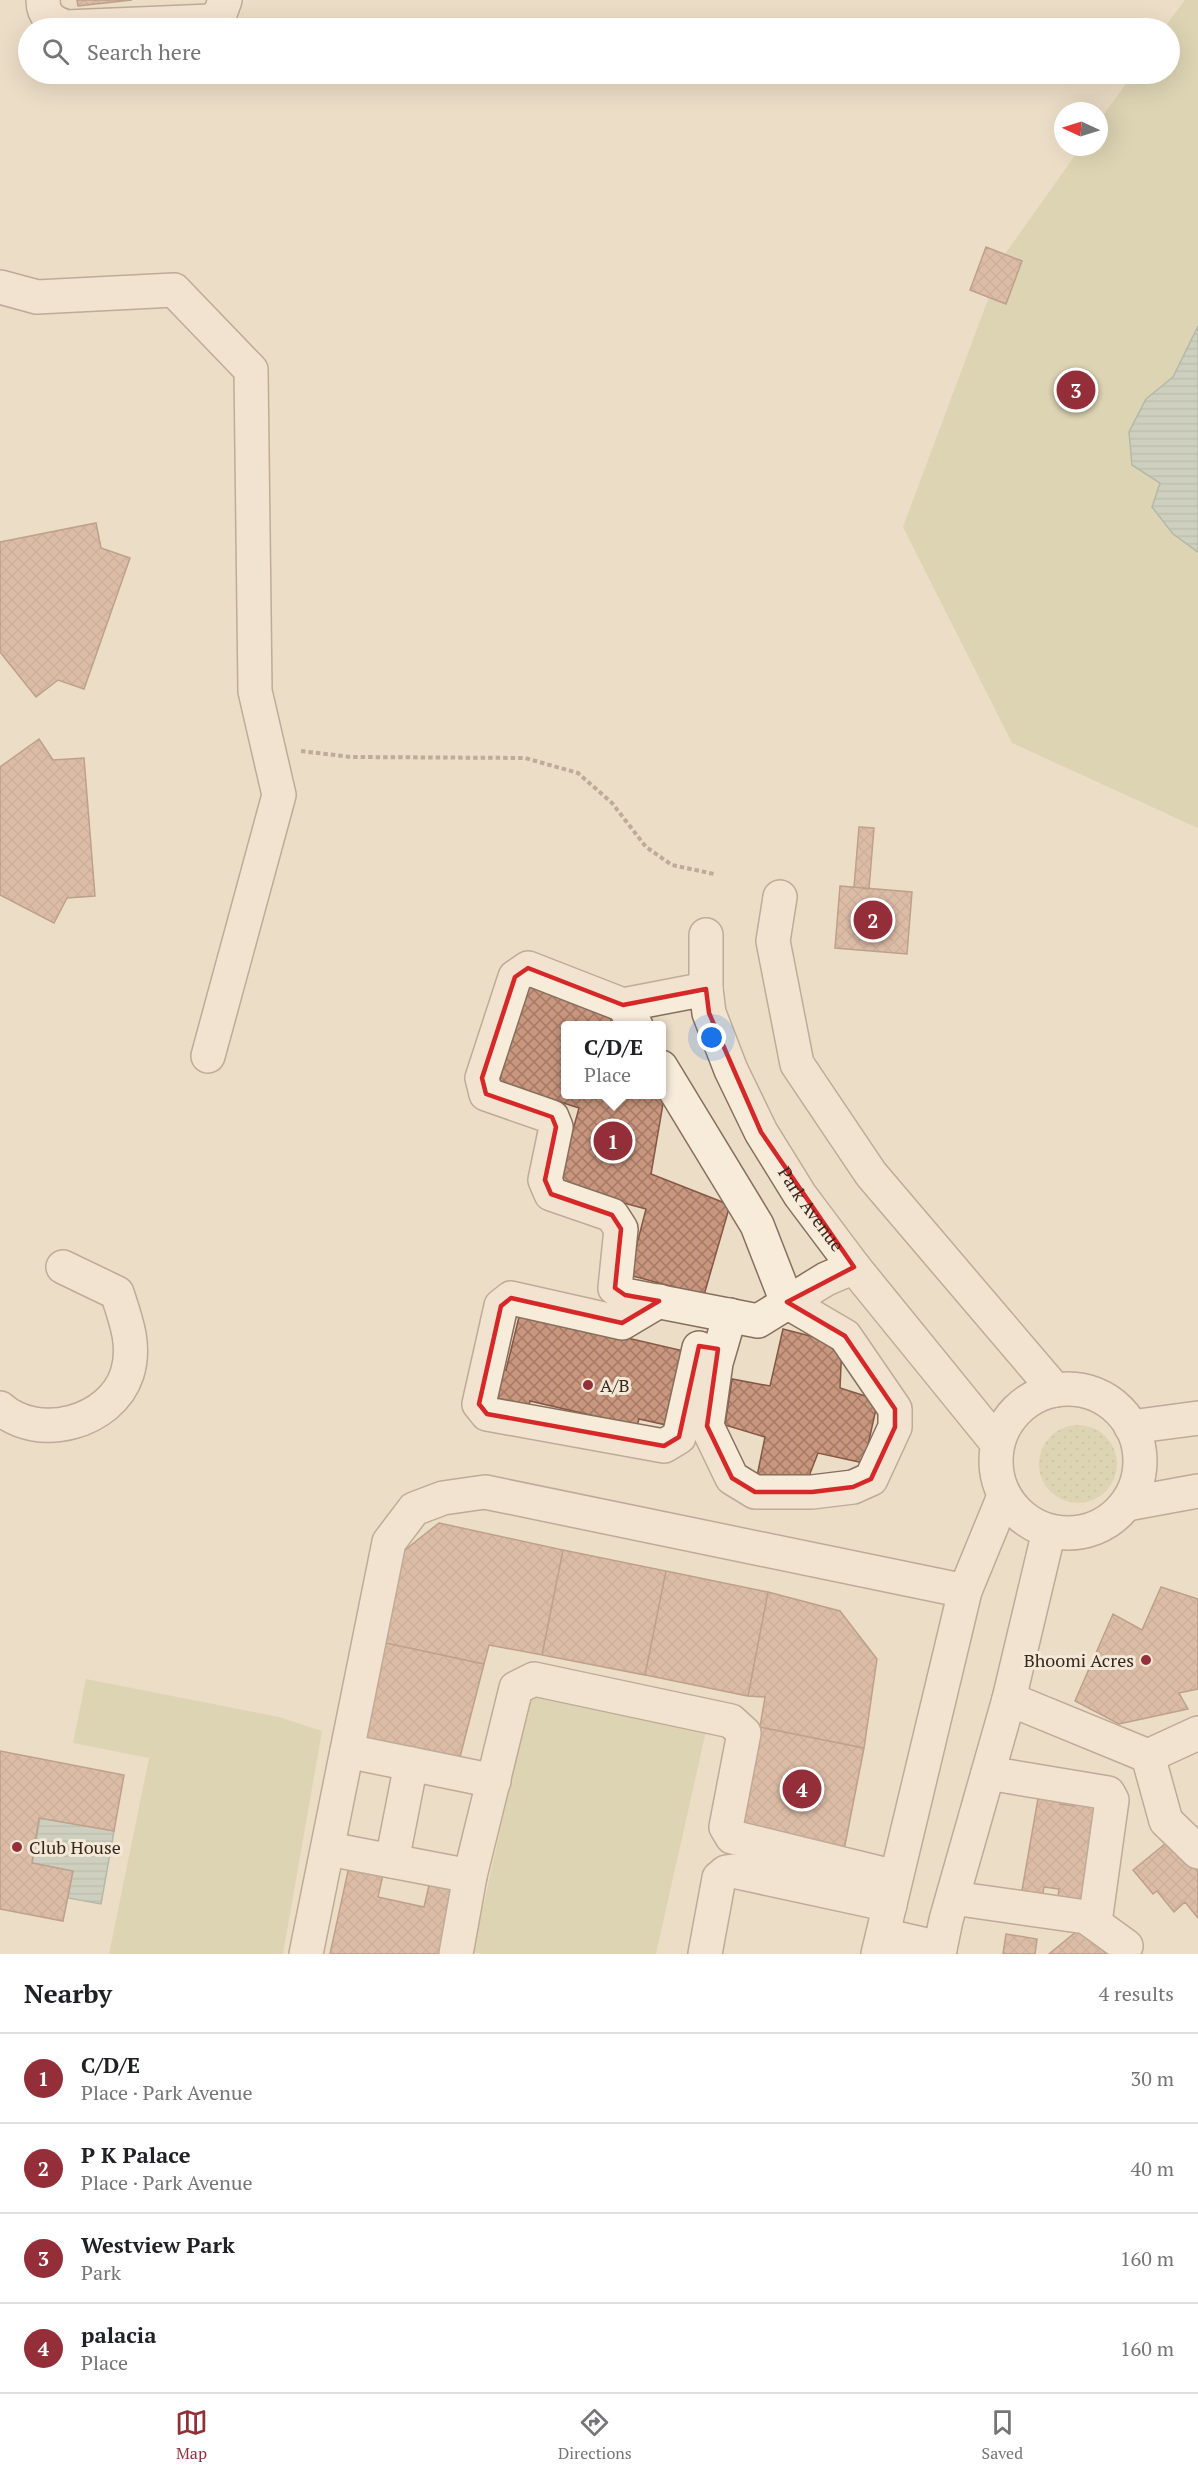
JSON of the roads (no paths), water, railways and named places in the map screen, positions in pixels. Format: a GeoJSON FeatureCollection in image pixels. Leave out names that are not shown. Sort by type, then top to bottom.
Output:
{"type":"FeatureCollection","features":[{"type":"Feature","properties":{"kind":"street"},"geometry":{"type":"LineString","coordinates":[[43,0],[43,8],[49,18]]}},
{"type":"Feature","properties":{"kind":"street"},"geometry":{"type":"LineString","coordinates":[[215,18],[220,14],[225,0]]}},
{"type":"Feature","properties":{"kind":"street"},"geometry":{"type":"LineString","coordinates":[[0,287],[37,297],[174,290],[251,370],[255,692],[279,795],[207,1056]]}},
{"type":"Feature","properties":{"kind":"street"},"geometry":{"type":"LineString","coordinates":[[780,897],[773,941],[797,1064],[871,1174],[1055,1390]]}},
{"type":"Feature","properties":{"kind":"street","name":"Park Avenue"},"geometry":{"type":"LineString","coordinates":[[706,935],[706,989],[709,1012],[731,1070],[761,1132],[800,1195],[854,1267],[997,1443]]}},
{"type":"Feature","properties":{"kind":"street"},"geometry":{"type":"LineString","coordinates":[[706,989],[629,1015],[528,968],[515,977],[482,1077],[486,1094],[552,1117],[556,1126],[545,1179],[551,1194],[612,1215],[621,1229],[615,1288],[625,1295],[758,1321],[826,1278],[854,1267]]}},
{"type":"Feature","properties":{"kind":"street"},"geometry":{"type":"LineString","coordinates":[[666,1075],[757,1225],[787,1302],[845,1336],[895,1408],[895,1427],[871,1479],[853,1487],[812,1492],[755,1492],[732,1478],[707,1426],[717,1363],[718,1313]]}},
{"type":"Feature","properties":{"kind":"street"},"geometry":{"type":"LineString","coordinates":[[0,1408],[9,1417],[29,1424],[61,1425],[92,1415],[114,1398],[127,1375],[131,1343],[117,1293],[63,1267]]}},
{"type":"Feature","properties":{"kind":"street"},"geometry":{"type":"LineString","coordinates":[[659,1301],[622,1323],[511,1298],[501,1306],[478,1404],[487,1414],[664,1446],[679,1437],[718,1313]]}},
{"type":"Feature","properties":{"kind":"street"},"geometry":{"type":"LineString","coordinates":[[1070,1388],[1099,1396],[1112,1404],[1131,1427],[1140,1458],[1134,1489],[1126,1504],[1115,1517],[1084,1532],[1066,1534],[1031,1524],[1015,1512],[1004,1496],[998,1479],[995,1461],[997,1443],[1004,1426],[1025,1402],[1040,1394],[1055,1390],[1070,1388]]}},
{"type":"Feature","properties":{"kind":"street"},"geometry":{"type":"LineString","coordinates":[[1131,1427],[1198,1418]]}},
{"type":"Feature","properties":{"kind":"street"},"geometry":{"type":"LineString","coordinates":[[1126,1504],[1198,1491]]}},
{"type":"Feature","properties":{"kind":"street"},"geometry":{"type":"LineString","coordinates":[[306,1954],[389,1542],[414,1509],[443,1498],[485,1492],[965,1591]]}},
{"type":"Feature","properties":{"kind":"street"},"geometry":{"type":"LineString","coordinates":[[886,1918],[965,1591],[1004,1496]]}},
{"type":"Feature","properties":{"kind":"street"},"geometry":{"type":"LineString","coordinates":[[456,1954],[470,1876],[516,1688],[534,1679],[731,1721],[744,1733],[726,1827],[732,1837],[886,1918],[940,1951],[1009,1700],[1049,1531]]}},
{"type":"Feature","properties":{"kind":"street"},"geometry":{"type":"LineString","coordinates":[[1009,1700],[1148,1756],[1198,1733]]}},
{"type":"Feature","properties":{"kind":"street"},"geometry":{"type":"LineString","coordinates":[[347,1751],[494,1781]]}},
{"type":"Feature","properties":{"kind":"street"},"geometry":{"type":"LineString","coordinates":[[1148,1756],[1166,1821],[1198,1852]]}},
{"type":"Feature","properties":{"kind":"street"},"geometry":{"type":"LineString","coordinates":[[392,1861],[411,1764]]}},
{"type":"Feature","properties":{"kind":"street"},"geometry":{"type":"LineString","coordinates":[[988,1773],[1108,1793],[1112,1800],[1095,1922]]}},
{"type":"Feature","properties":{"kind":"street"},"geometry":{"type":"LineString","coordinates":[[328,1849],[470,1876]]}},
{"type":"Feature","properties":{"kind":"street"},"geometry":{"type":"LineString","coordinates":[[705,1954],[719,1878],[726,1872],[733,1871],[886,1918]]}},
{"type":"Feature","properties":{"kind":"street"},"geometry":{"type":"LineString","coordinates":[[953,1898],[1086,1917],[1126,1946]]}},
{"type":"Feature","properties":{"kind":"place","name":"Westview Park"},"geometry":{"type":"Point","coordinates":[1076,390]}},
{"type":"Feature","properties":{"kind":"place","name":"P K Palace"},"geometry":{"type":"Point","coordinates":[873,920]}},
{"type":"Feature","properties":{"kind":"place","name":"C/D/E"},"geometry":{"type":"Point","coordinates":[613,1141]}},
{"type":"Feature","properties":{"kind":"place","name":"A/B"},"geometry":{"type":"Point","coordinates":[588,1385]}},
{"type":"Feature","properties":{"kind":"place","name":"Bhoomi Acres"},"geometry":{"type":"Point","coordinates":[1146,1660]}},
{"type":"Feature","properties":{"kind":"place","name":"palacia"},"geometry":{"type":"Point","coordinates":[802,1789]}},
{"type":"Feature","properties":{"kind":"place","name":"Club House"},"geometry":{"type":"Point","coordinates":[17,1847]}}]}
